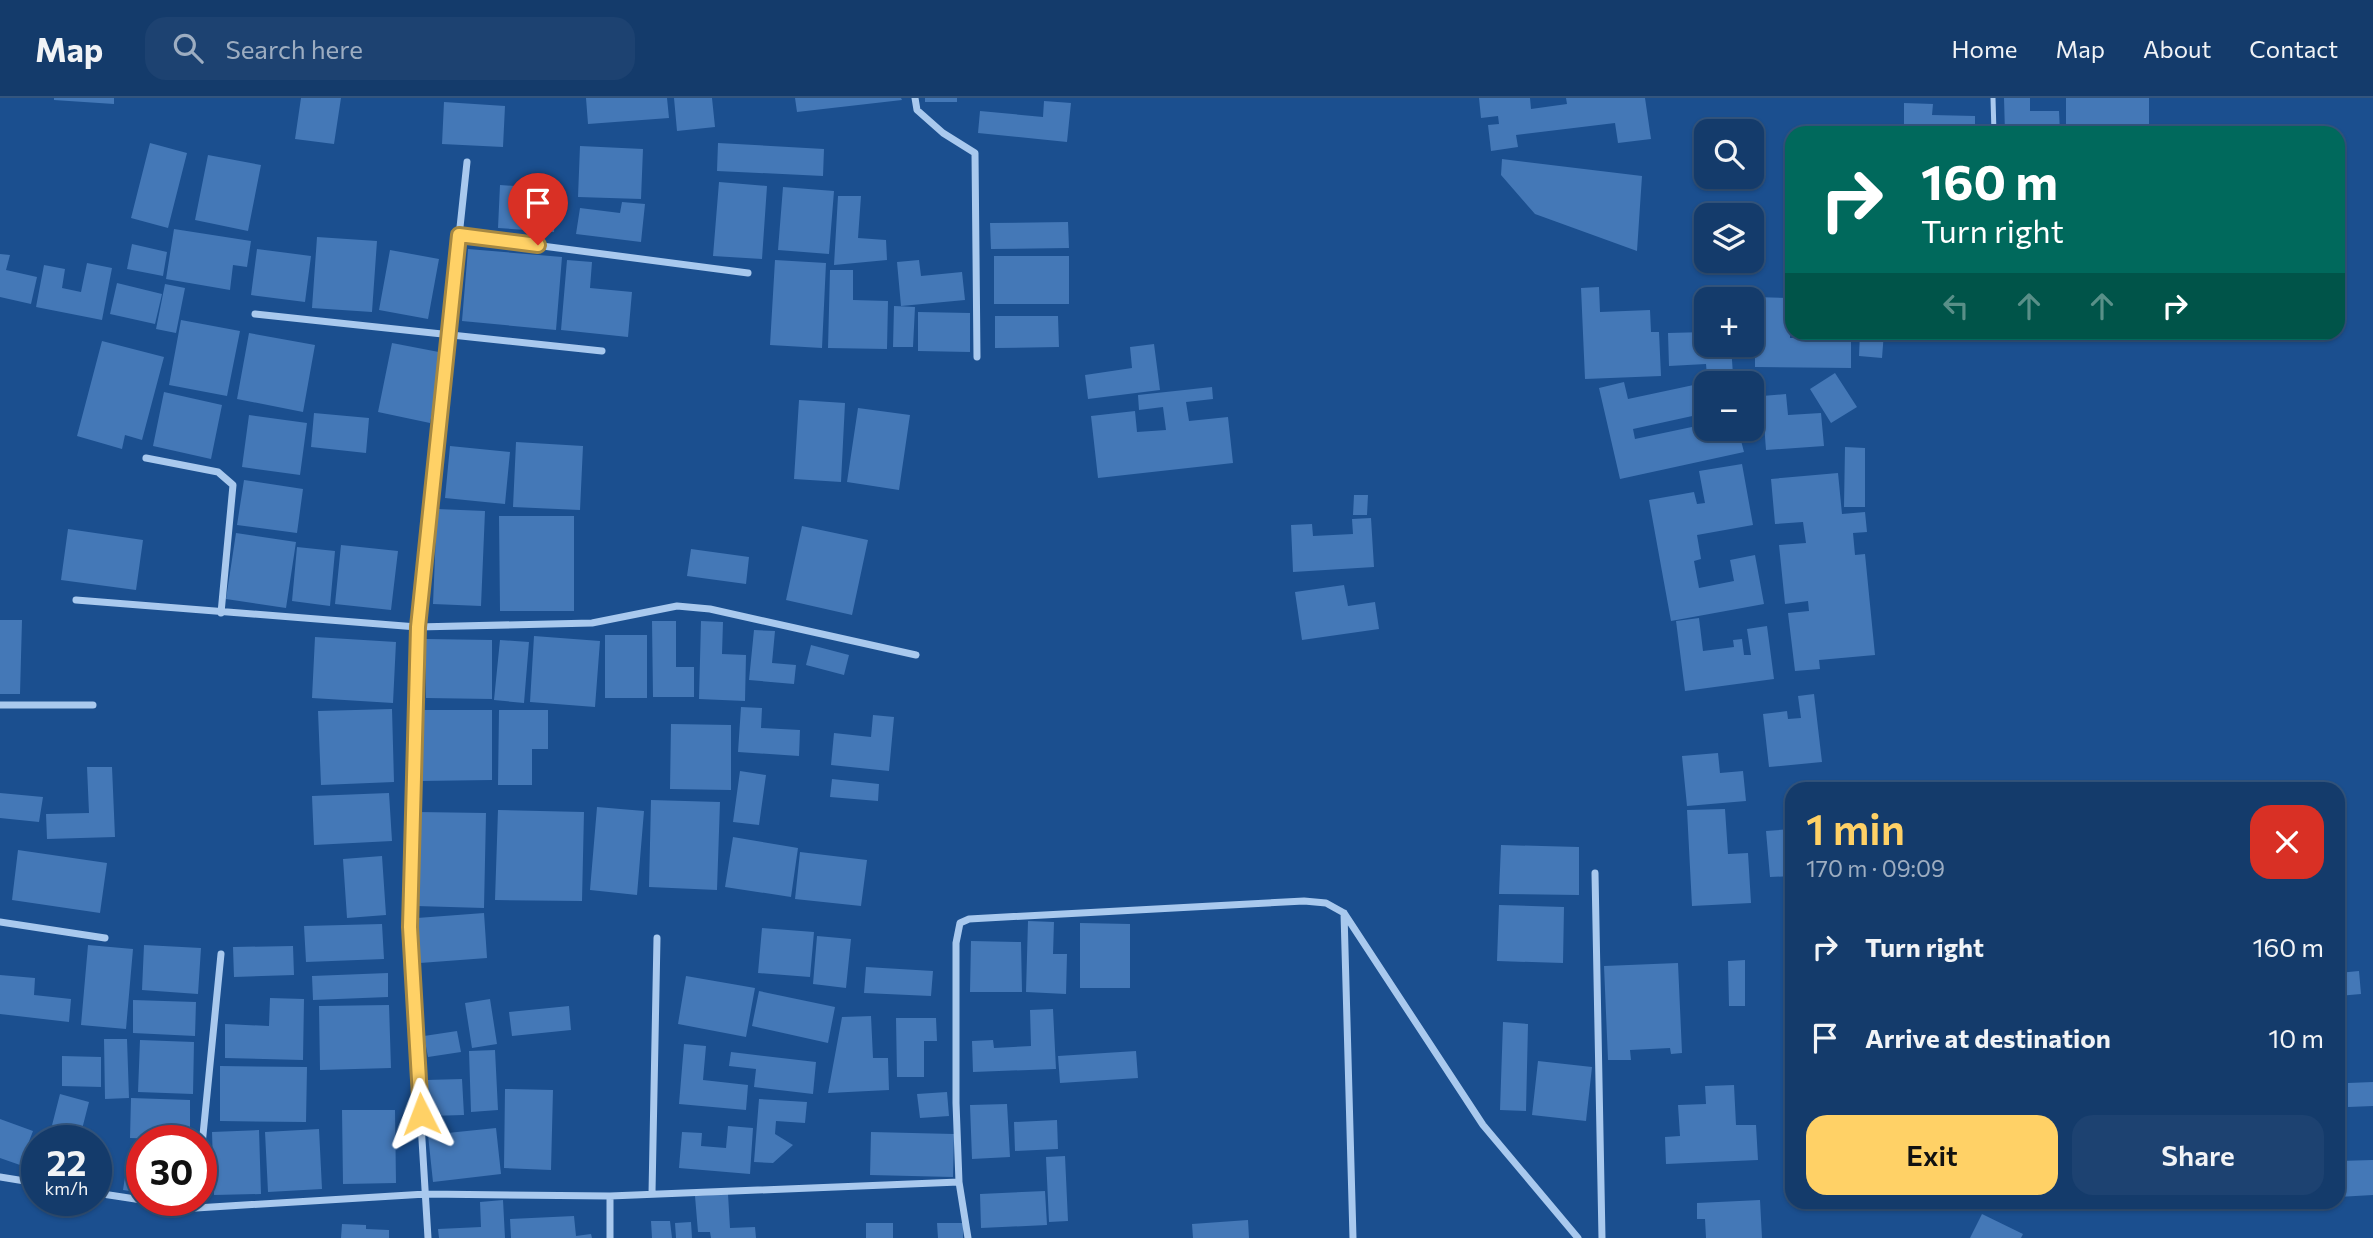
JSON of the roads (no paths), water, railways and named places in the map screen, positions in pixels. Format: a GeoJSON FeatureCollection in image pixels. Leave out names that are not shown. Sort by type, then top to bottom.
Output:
{"type":"FeatureCollection","features":[{"type":"Feature","properties":{"kind":"street"},"geometry":{"type":"LineString","coordinates":[[915,98],[917,110],[943,133],[975,153],[977,357]]}},
{"type":"Feature","properties":{"kind":"street"},"geometry":{"type":"LineString","coordinates":[[428,1238],[410,927],[418,627],[467,162]]}},
{"type":"Feature","properties":{"kind":"street"},"geometry":{"type":"LineString","coordinates":[[459,235],[748,273]]}},
{"type":"Feature","properties":{"kind":"street"},"geometry":{"type":"LineString","coordinates":[[255,314],[602,351]]}},
{"type":"Feature","properties":{"kind":"street"},"geometry":{"type":"LineString","coordinates":[[146,458],[218,472],[233,485],[221,613]]}},
{"type":"Feature","properties":{"kind":"street"},"geometry":{"type":"LineString","coordinates":[[76,600],[418,627],[592,622],[677,606],[710,610],[916,655]]}},
{"type":"Feature","properties":{"kind":"street"},"geometry":{"type":"LineString","coordinates":[[0,705],[93,705]]}},
{"type":"Feature","properties":{"kind":"street"},"geometry":{"type":"LineString","coordinates":[[1595,873],[1602,1238]]}},
{"type":"Feature","properties":{"kind":"street"},"geometry":{"type":"LineString","coordinates":[[968,1238],[959,1182],[956,1103],[956,943],[960,923],[969,919],[1304,901],[1326,903],[1344,913],[1483,1125],[1578,1238]]}},
{"type":"Feature","properties":{"kind":"street"},"geometry":{"type":"LineString","coordinates":[[1344,913],[1353,1238]]}},
{"type":"Feature","properties":{"kind":"street"},"geometry":{"type":"LineString","coordinates":[[0,922],[105,938]]}},
{"type":"Feature","properties":{"kind":"street"},"geometry":{"type":"LineString","coordinates":[[652,1194],[657,938]]}},
{"type":"Feature","properties":{"kind":"street"},"geometry":{"type":"LineString","coordinates":[[204,1125],[221,954]]}},
{"type":"Feature","properties":{"kind":"street"},"geometry":{"type":"LineString","coordinates":[[0,1177],[21,1180]]}},
{"type":"Feature","properties":{"kind":"street"},"geometry":{"type":"LineString","coordinates":[[217,1203],[425,1194],[610,1196],[959,1182]]}},
{"type":"Feature","properties":{"kind":"street"},"geometry":{"type":"LineString","coordinates":[[610,1196],[610,1238]]}},
{"type":"Feature","properties":{"kind":"lane"},"geometry":{"type":"LineString","coordinates":[[1993,98],[1994,126]]}}]}
